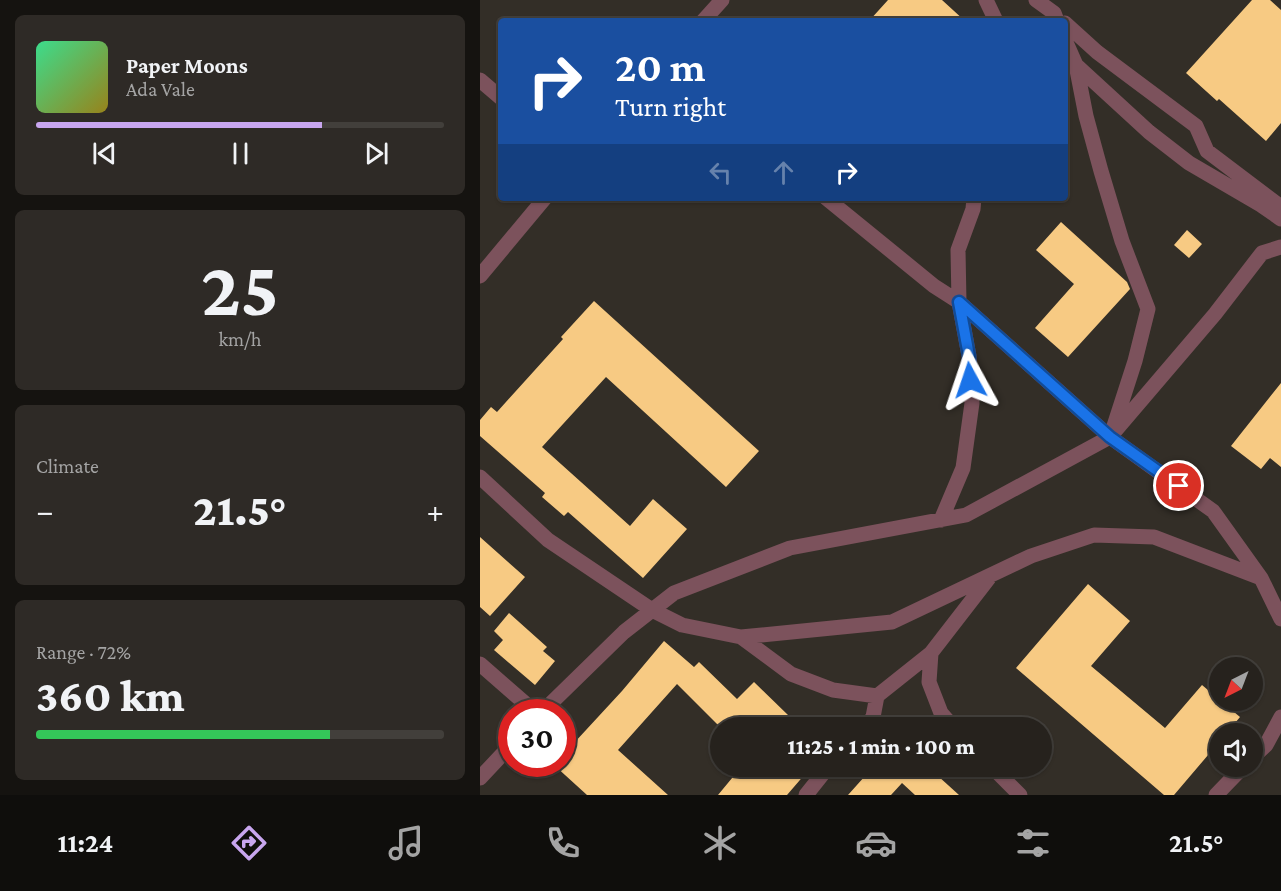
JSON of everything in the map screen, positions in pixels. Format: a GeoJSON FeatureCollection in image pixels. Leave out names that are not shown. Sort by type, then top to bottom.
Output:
{"type":"FeatureCollection","features":[{"type":"Feature","properties":{"kind":"street"},"geometry":{"type":"LineString","coordinates":[[706,18],[723,0]]}},
{"type":"Feature","properties":{"kind":"street"},"geometry":{"type":"LineString","coordinates":[[986,0],[995,18]]}},
{"type":"Feature","properties":{"kind":"street"},"geometry":{"type":"LineString","coordinates":[[1036,0],[1059,18]]}},
{"type":"Feature","properties":{"kind":"street"},"geometry":{"type":"LineString","coordinates":[[1068,26],[1097,52],[1196,126],[1207,151],[1281,207]]}},
{"type":"Feature","properties":{"kind":"street"},"geometry":{"type":"LineString","coordinates":[[1068,47],[1076,65],[1086,116],[1122,241],[1148,309],[1135,361],[1110,437]]}},
{"type":"Feature","properties":{"kind":"street"},"geometry":{"type":"LineString","coordinates":[[1076,65],[1149,132],[1181,157],[1281,219]]}},
{"type":"Feature","properties":{"kind":"street"},"geometry":{"type":"LineString","coordinates":[[480,80],[498,95]]}},
{"type":"Feature","properties":{"kind":"street"},"geometry":{"type":"LineString","coordinates":[[480,276],[542,201]]}},
{"type":"Feature","properties":{"kind":"street"},"geometry":{"type":"LineString","coordinates":[[830,201],[934,286],[959,302],[1110,437],[1213,511],[1261,578],[1281,619]]}},
{"type":"Feature","properties":{"kind":"street"},"geometry":{"type":"LineString","coordinates":[[941,520],[963,468],[972,403],[969,356],[959,302],[958,250],[974,201]]}},
{"type":"Feature","properties":{"kind":"street"},"geometry":{"type":"LineString","coordinates":[[555,699],[624,632],[674,593],[790,548],[966,515],[1110,437],[1215,314],[1262,253],[1281,247]]}},
{"type":"Feature","properties":{"kind":"street"},"geometry":{"type":"LineString","coordinates":[[480,477],[548,540],[652,610],[682,625],[741,637],[892,622],[1031,556],[1094,535],[1154,537],[1261,578]]}},
{"type":"Feature","properties":{"kind":"street"},"geometry":{"type":"LineString","coordinates":[[873,717],[876,696],[931,653],[990,576]]}},
{"type":"Feature","properties":{"kind":"street"},"geometry":{"type":"LineString","coordinates":[[741,637],[791,674],[833,690],[876,696]]}},
{"type":"Feature","properties":{"kind":"street"},"geometry":{"type":"LineString","coordinates":[[931,653],[929,682],[944,717]]}},
{"type":"Feature","properties":{"kind":"street"},"geometry":{"type":"LineString","coordinates":[[480,664],[520,699]]}},
{"type":"Feature","properties":{"kind":"street"},"geometry":{"type":"LineString","coordinates":[[1263,748],[1281,717]]}},
{"type":"Feature","properties":{"kind":"street"},"geometry":{"type":"LineString","coordinates":[[480,778],[498,759]]}},
{"type":"Feature","properties":{"kind":"street"},"geometry":{"type":"LineString","coordinates":[[806,795],[820,777]]}},
{"type":"Feature","properties":{"kind":"street"},"geometry":{"type":"LineString","coordinates":[[1002,777],[1020,795]]}},
{"type":"Feature","properties":{"kind":"street"},"geometry":{"type":"LineString","coordinates":[[1216,795],[1233,777]]}},
{"type":"Feature","properties":{"kind":"building"},"geometry":{"type":"Polygon","coordinates":[[[888,0],[942,0],[962,18],[872,18],[888,0]]]}},
{"type":"Feature","properties":{"kind":"building"},"geometry":{"type":"Polygon","coordinates":[[[1252,0],[1270,0],[1281,10],[1281,123],[1266,141],[1186,73],[1252,0]]]}},
{"type":"Feature","properties":{"kind":"building"},"geometry":{"type":"Polygon","coordinates":[[[1061,222],[1127,282],[1130,289],[1068,357],[1035,328],[1074,284],[1036,250],[1061,222]]]}},
{"type":"Feature","properties":{"kind":"building"},"geometry":{"type":"Polygon","coordinates":[[[1187,230],[1202,244],[1189,258],[1174,245],[1187,230]]]}},
{"type":"Feature","properties":{"kind":"building"},"geometry":{"type":"Polygon","coordinates":[[[594,301],[759,451],[726,487],[606,377],[542,447],[630,526],[653,499],[687,529],[643,578],[568,512],[564,516],[542,497],[545,493],[480,436],[480,420],[491,407],[497,412],[594,301]]]}},
{"type":"Feature","properties":{"kind":"building"},"geometry":{"type":"Polygon","coordinates":[[[1281,383],[1281,467],[1270,458],[1261,469],[1231,446],[1281,383]]]}},
{"type":"Feature","properties":{"kind":"building"},"geometry":{"type":"Polygon","coordinates":[[[480,537],[525,577],[490,616],[480,607],[480,537]]]}},
{"type":"Feature","properties":{"kind":"building"},"geometry":{"type":"Polygon","coordinates":[[[1088,584],[1130,621],[1091,666],[1165,728],[1202,685],[1209,691],[1209,711],[1233,711],[1240,717],[1235,723],[1209,723],[1209,754],[1174,795],[1164,795],[1016,668],[1088,584]]]}},
{"type":"Feature","properties":{"kind":"building"},"geometry":{"type":"Polygon","coordinates":[[[509,613],[547,647],[543,651],[555,661],[535,685],[494,650],[503,640],[494,631],[509,613]]]}},
{"type":"Feature","properties":{"kind":"building"},"geometry":{"type":"Polygon","coordinates":[[[664,641],[694,667],[699,662],[737,699],[754,682],[789,716],[710,717],[677,684],[618,750],[668,795],[587,795],[567,777],[576,777],[576,741],[664,641]]]}},
{"type":"Feature","properties":{"kind":"building"},"geometry":{"type":"Polygon","coordinates":[[[733,777],[803,777],[787,795],[718,795],[733,777]]]}},
{"type":"Feature","properties":{"kind":"building"},"geometry":{"type":"Polygon","coordinates":[[[864,777],[939,777],[959,795],[915,795],[902,783],[891,795],[848,795],[864,777]]]}},
{"type":"Feature","properties":{"kind":"route"},"geometry":{"type":"LineString","coordinates":[[970,380],[969,356],[959,302],[1110,437],[1179,486]]}}]}
